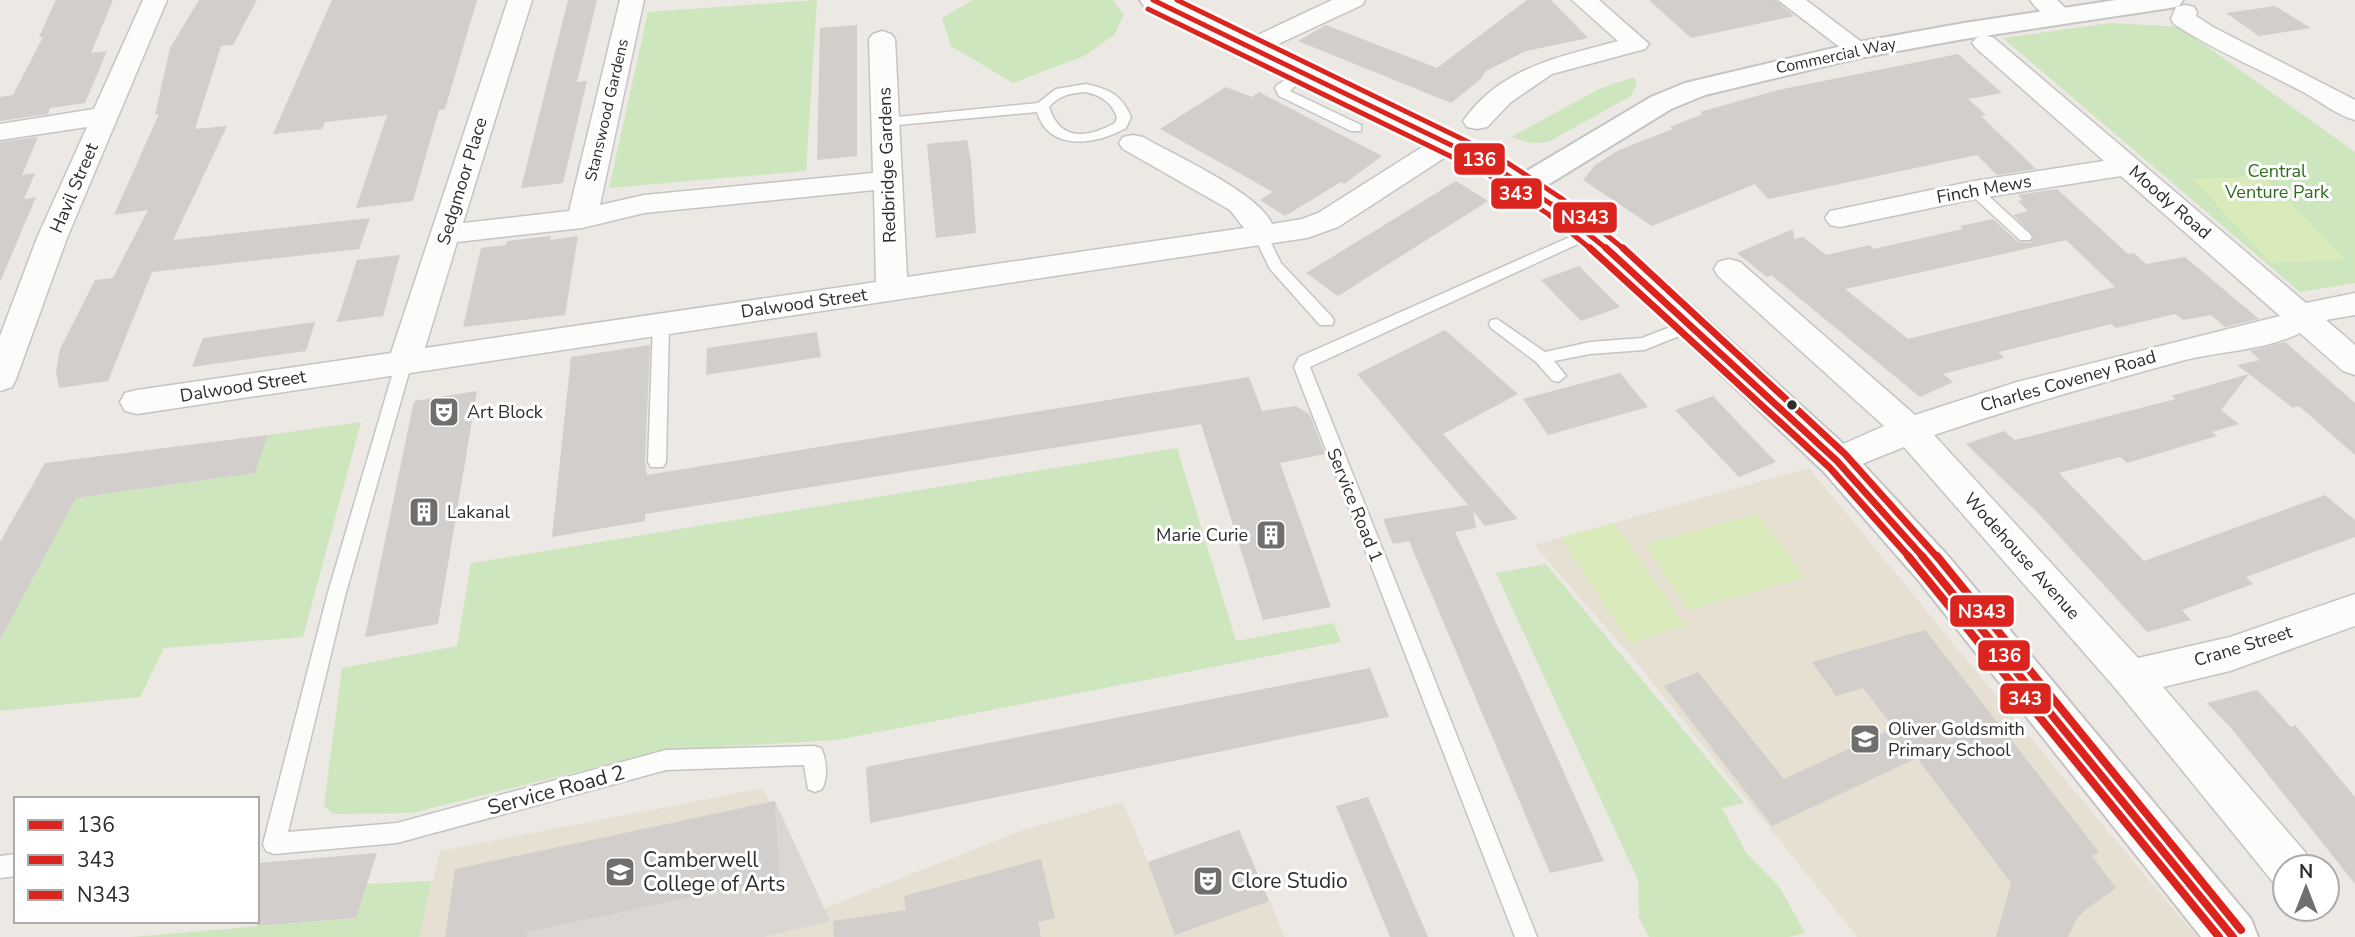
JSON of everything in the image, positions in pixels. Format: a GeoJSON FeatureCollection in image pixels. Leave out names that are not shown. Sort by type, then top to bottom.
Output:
{"type":"FeatureCollection","features":[{"type":"Feature","properties":{"kind":"main road"},"geometry":{"type":"LineString","coordinates":[[1153,0],[1448,143],[1526,186],[1624,263],[1837,461],[1934,569],[2233,937]]}},
{"type":"Feature","properties":{"kind":"main road","name":"Commercial Way"},"geometry":{"type":"LineString","coordinates":[[1526,186],[1676,95],[1727,80],[2052,8],[2174,4]]}},
{"type":"Feature","properties":{"kind":"street","name":"Havil Street"},"geometry":{"type":"LineString","coordinates":[[0,379],[52,238],[155,0]]}},
{"type":"Feature","properties":{"kind":"street","name":"Sedgmoor Place"},"geometry":{"type":"LineString","coordinates":[[404,362],[520,0]]}},
{"type":"Feature","properties":{"kind":"street","name":"Stanswood Gardens"},"geometry":{"type":"LineString","coordinates":[[582,219],[632,0]]}},
{"type":"Feature","properties":{"kind":"street"},"geometry":{"type":"LineString","coordinates":[[1252,47],[1353,0]]}},
{"type":"Feature","properties":{"kind":"street"},"geometry":{"type":"LineString","coordinates":[[1477,121],[1502,96],[1543,69],[1636,44],[1584,0]]}},
{"type":"Feature","properties":{"kind":"street"},"geometry":{"type":"LineString","coordinates":[[1790,0],[1859,50]]}},
{"type":"Feature","properties":{"kind":"street"},"geometry":{"type":"LineString","coordinates":[[2174,4],[2183,19],[2208,36],[2244,52],[2355,112]]}},
{"type":"Feature","properties":{"kind":"street","name":"Redbridge Gardens"},"geometry":{"type":"LineString","coordinates":[[882,39],[892,291]]}},
{"type":"Feature","properties":{"kind":"street","name":"Moody Road"},"geometry":{"type":"LineString","coordinates":[[1985,43],[2355,363]]}},
{"type":"Feature","properties":{"kind":"street"},"geometry":{"type":"LineString","coordinates":[[0,132],[104,116]]}},
{"type":"Feature","properties":{"kind":"street","name":"Dalwood Street"},"geometry":{"type":"LineString","coordinates":[[136,402],[1307,228],[1328,220],[1448,143]]}},
{"type":"Feature","properties":{"kind":"street"},"geometry":{"type":"LineString","coordinates":[[1133,144],[1240,204],[1256,220],[1262,236]]}},
{"type":"Feature","properties":{"kind":"street","name":"Finch Mews"},"geometry":{"type":"LineString","coordinates":[[1840,218],[1974,190],[2128,166]]}},
{"type":"Feature","properties":{"kind":"street"},"geometry":{"type":"LineString","coordinates":[[447,234],[582,219],[644,204],[888,180]]}},
{"type":"Feature","properties":{"kind":"street","name":"Wodehouse Avenue"},"geometry":{"type":"LineString","coordinates":[[1729,269],[1909,430],[2130,677],[2277,853]]}},
{"type":"Feature","properties":{"kind":"street","name":"Charles Coveney Road"},"geometry":{"type":"LineString","coordinates":[[1837,461],[1909,430],[2017,394],[2189,348],[2280,329],[2316,311],[2355,304]]}},
{"type":"Feature","properties":{"kind":"street","name":"Crane Street"},"geometry":{"type":"LineString","coordinates":[[2130,677],[2230,654],[2355,610]]}},
{"type":"Feature","properties":{"kind":"lane"},"geometry":{"type":"LineString","coordinates":[[1303,73],[1282,88],[1284,93],[1356,128]]}},
{"type":"Feature","properties":{"kind":"lane"},"geometry":{"type":"LineString","coordinates":[[887,122],[1042,107],[1057,93],[1085,88],[1115,102],[1124,117],[1121,125],[1105,134],[1073,139],[1051,128],[1042,107]]}},
{"type":"Feature","properties":{"kind":"lane"},"geometry":{"type":"LineString","coordinates":[[1974,190],[2025,237]]}},
{"type":"Feature","properties":{"kind":"lane","name":"Service Road 1"},"geometry":{"type":"LineString","coordinates":[[1526,937],[1302,367],[1306,361],[1588,234]]}},
{"type":"Feature","properties":{"kind":"lane"},"geometry":{"type":"LineString","coordinates":[[1262,236],[1275,265],[1326,321]]}},
{"type":"Feature","properties":{"kind":"lane"},"geometry":{"type":"LineString","coordinates":[[657,462],[661,324]]}},
{"type":"Feature","properties":{"kind":"lane"},"geometry":{"type":"LineString","coordinates":[[1497,324],[1542,358],[1558,376]]}},
{"type":"Feature","properties":{"kind":"lane"},"geometry":{"type":"LineString","coordinates":[[1542,358],[1590,348],[1644,344],[1690,325]]}},
{"type":"Feature","properties":{"kind":"lane","name":"Service Road 2"},"geometry":{"type":"LineString","coordinates":[[404,362],[266,845],[397,833],[666,760],[814,755],[815,782]]}},
{"type":"Feature","properties":{"kind":"shaded area","name":"Oliver Goldsmith Primary School"},"geometry":{"type":"Polygon","coordinates":[[[1809,468],[2197,937],[1857,937],[1637,663],[1534,545],[1809,468]]]}},
{"type":"Feature","properties":{"kind":"shaded area","name":"Camberwell College of Arts"},"geometry":{"type":"Polygon","coordinates":[[[763,788],[823,909],[1023,830],[1123,802],[1148,862],[1239,830],[1285,937],[419,937],[440,851],[763,788]]]}},
{"type":"Feature","properties":{"kind":"shaded area"},"geometry":{"type":"Polygon","coordinates":[[[775,801],[830,921],[763,937],[527,937],[528,932],[778,878],[775,801]]]}},
{"type":"Feature","properties":{"kind":"green space"},"geometry":{"type":"Polygon","coordinates":[[[817,0],[806,171],[609,188],[648,12],[817,0]]]}},
{"type":"Feature","properties":{"kind":"green space"},"geometry":{"type":"Polygon","coordinates":[[[973,0],[1113,0],[1124,15],[1114,35],[1084,56],[1013,83],[951,46],[942,18],[973,0]]]}},
{"type":"Feature","properties":{"kind":"green space","name":"Central Venture Park"},"geometry":{"type":"Polygon","coordinates":[[[2110,23],[2180,27],[2355,152],[2355,283],[2300,292],[2003,38],[2110,23]]]}},
{"type":"Feature","properties":{"kind":"green space"},"geometry":{"type":"Polygon","coordinates":[[[1634,77],[1637,83],[1631,96],[1548,142],[1530,143],[1511,137],[1599,89],[1634,77]]]}},
{"type":"Feature","properties":{"kind":"green space"},"geometry":{"type":"Polygon","coordinates":[[[2263,176],[2346,260],[2271,263],[2193,179],[2263,176]]]}},
{"type":"Feature","properties":{"kind":"green space"},"geometry":{"type":"Polygon","coordinates":[[[361,422],[303,637],[164,648],[140,697],[0,711],[0,640],[76,498],[255,473],[268,435],[361,422]]]}},
{"type":"Feature","properties":{"kind":"green space"},"geometry":{"type":"Polygon","coordinates":[[[1177,448],[1236,641],[1334,623],[1341,642],[837,740],[665,750],[412,813],[333,814],[324,805],[342,668],[457,646],[471,563],[1177,448]]]}},
{"type":"Feature","properties":{"kind":"green space"},"geometry":{"type":"Polygon","coordinates":[[[1757,514],[1805,577],[1689,610],[1645,544],[1757,514]]]}},
{"type":"Feature","properties":{"kind":"green space"},"geometry":{"type":"Polygon","coordinates":[[[1614,523],[1685,625],[1630,643],[1561,538],[1614,523]]]}},
{"type":"Feature","properties":{"kind":"green space"},"geometry":{"type":"Polygon","coordinates":[[[1546,564],[1744,803],[1722,808],[1747,854],[1780,888],[1805,933],[1789,937],[1649,937],[1639,918],[1638,880],[1496,573],[1546,564]]]}},
{"type":"Feature","properties":{"kind":"green space"},"geometry":{"type":"Polygon","coordinates":[[[432,881],[419,937],[131,937],[356,918],[367,884],[432,881]]]}},
{"type":"Feature","properties":{"kind":"building"},"geometry":{"type":"Polygon","coordinates":[[[56,0],[113,0],[91,53],[107,51],[85,103],[50,108],[48,114],[0,121],[0,97],[13,95],[43,37],[39,37],[56,0]]]}},
{"type":"Feature","properties":{"kind":"building"},"geometry":{"type":"Polygon","coordinates":[[[199,0],[257,0],[233,45],[221,46],[195,129],[227,126],[173,240],[370,218],[359,249],[152,272],[108,381],[59,388],[56,371],[60,349],[95,280],[113,278],[148,210],[114,215],[159,114],[155,115],[170,48],[199,0]]]}},
{"type":"Feature","properties":{"kind":"building"},"geometry":{"type":"Polygon","coordinates":[[[332,0],[477,0],[445,109],[439,110],[413,201],[356,208],[387,115],[325,122],[322,129],[273,134],[332,0]]]}},
{"type":"Feature","properties":{"kind":"building"},"geometry":{"type":"Polygon","coordinates":[[[568,0],[597,0],[577,82],[587,81],[563,183],[521,188],[568,0]]]}},
{"type":"Feature","properties":{"kind":"building"},"geometry":{"type":"Polygon","coordinates":[[[1527,0],[1551,0],[1588,38],[1526,51],[1486,71],[1481,79],[1451,103],[1298,41],[1326,25],[1437,68],[1527,0]]]}},
{"type":"Feature","properties":{"kind":"building"},"geometry":{"type":"Polygon","coordinates":[[[1649,0],[1775,0],[1794,16],[1691,38],[1649,0]]]}},
{"type":"Feature","properties":{"kind":"building"},"geometry":{"type":"Polygon","coordinates":[[[2275,6],[2311,28],[2259,36],[2226,13],[2275,6]]]}},
{"type":"Feature","properties":{"kind":"building"},"geometry":{"type":"Polygon","coordinates":[[[857,25],[857,156],[817,160],[820,28],[857,25]]]}},
{"type":"Feature","properties":{"kind":"building"},"geometry":{"type":"Polygon","coordinates":[[[1958,54],[2002,93],[1968,99],[1986,115],[1981,116],[2036,169],[1997,175],[1977,155],[1768,199],[1755,184],[1652,226],[1583,180],[1595,165],[1619,150],[1673,129],[1670,127],[1703,114],[1700,112],[1778,90],[1958,54]]]}},
{"type":"Feature","properties":{"kind":"building"},"geometry":{"type":"Polygon","coordinates":[[[1226,87],[1252,97],[1259,92],[1382,156],[1344,184],[1341,182],[1285,216],[1260,200],[1273,192],[1160,129],[1226,87]]]}},
{"type":"Feature","properties":{"kind":"building"},"geometry":{"type":"Polygon","coordinates":[[[38,137],[22,175],[35,173],[24,199],[36,197],[0,282],[0,142],[38,137]]]}},
{"type":"Feature","properties":{"kind":"building"},"geometry":{"type":"Polygon","coordinates":[[[967,140],[976,233],[936,238],[927,144],[967,140]]]}},
{"type":"Feature","properties":{"kind":"building"},"geometry":{"type":"Polygon","coordinates":[[[1456,181],[1488,201],[1338,296],[1306,273],[1456,181]]]}},
{"type":"Feature","properties":{"kind":"building"},"geometry":{"type":"Polygon","coordinates":[[[2057,189],[2128,254],[2134,253],[2146,264],[2185,257],[2259,319],[2225,327],[2211,315],[2183,320],[2175,314],[2116,328],[2111,324],[1999,352],[2004,358],[1943,374],[1953,382],[1920,397],[1771,275],[1767,277],[1737,253],[1793,229],[1794,239],[1803,237],[1826,255],[1870,245],[1873,249],[1963,229],[1960,226],[1993,219],[2018,242],[2030,243],[2034,236],[2013,215],[2028,211],[2018,201],[2023,200],[2018,195],[2057,189]],[[2066,240],[1845,289],[1908,339],[2115,287],[2066,240]]]}},
{"type":"Feature","properties":{"kind":"building"},"geometry":{"type":"Polygon","coordinates":[[[551,236],[550,240],[578,236],[565,315],[463,327],[481,248],[506,245],[507,241],[551,236]]]}},
{"type":"Feature","properties":{"kind":"building"},"geometry":{"type":"Polygon","coordinates":[[[400,255],[383,316],[337,322],[357,260],[400,255]]]}},
{"type":"Feature","properties":{"kind":"building"},"geometry":{"type":"Polygon","coordinates":[[[1579,266],[1620,307],[1581,321],[1541,280],[1579,266]]]}},
{"type":"Feature","properties":{"kind":"building"},"geometry":{"type":"Polygon","coordinates":[[[315,322],[306,351],[192,367],[203,338],[315,322]]]}},
{"type":"Feature","properties":{"kind":"building"},"geometry":{"type":"Polygon","coordinates":[[[1445,330],[1518,394],[1443,434],[1518,519],[1485,526],[1473,511],[1476,528],[1455,532],[1604,861],[1550,873],[1409,541],[1393,544],[1383,519],[1468,505],[1357,374],[1445,330]]]}},
{"type":"Feature","properties":{"kind":"building"},"geometry":{"type":"Polygon","coordinates":[[[817,332],[821,357],[706,375],[707,348],[817,332]]]}},
{"type":"Feature","properties":{"kind":"building"},"geometry":{"type":"Polygon","coordinates":[[[2285,342],[2355,403],[2355,455],[2299,406],[2293,408],[2237,365],[2260,360],[2250,351],[2285,342]]]}},
{"type":"Feature","properties":{"kind":"building"},"geometry":{"type":"Polygon","coordinates":[[[650,345],[645,462],[647,475],[1249,377],[1262,411],[1296,406],[1310,415],[1325,454],[1280,463],[1331,607],[1263,620],[1201,424],[645,514],[645,521],[552,537],[571,357],[650,345]]]}},
{"type":"Feature","properties":{"kind":"building"},"geometry":{"type":"Polygon","coordinates":[[[1620,373],[1648,407],[1548,435],[1523,399],[1620,373]]]}},
{"type":"Feature","properties":{"kind":"building"},"geometry":{"type":"Polygon","coordinates":[[[2249,374],[2221,410],[2239,424],[2212,432],[2217,436],[2127,463],[2120,457],[2059,473],[2144,561],[2325,495],[2355,520],[2355,537],[2246,577],[2253,584],[2182,610],[2191,620],[2147,632],[2038,513],[1966,444],[2004,431],[2015,440],[2176,399],[2171,396],[2249,374]]]}},
{"type":"Feature","properties":{"kind":"building","name":"Lakanal"},"geometry":{"type":"Polygon","coordinates":[[[477,391],[438,624],[365,637],[414,401],[477,391]]]}},
{"type":"Feature","properties":{"kind":"building"},"geometry":{"type":"Polygon","coordinates":[[[1713,396],[1776,462],[1739,477],[1675,410],[1713,396]]]}},
{"type":"Feature","properties":{"kind":"building"},"geometry":{"type":"Polygon","coordinates":[[[268,435],[255,473],[76,498],[0,640],[0,542],[45,463],[268,435]]]}},
{"type":"Feature","properties":{"kind":"building"},"geometry":{"type":"Polygon","coordinates":[[[1925,630],[2099,852],[2092,856],[2116,888],[2085,910],[2076,920],[2068,937],[1996,937],[2011,883],[1917,758],[1772,826],[1664,686],[1698,672],[1784,779],[1894,728],[1863,688],[1836,696],[1812,662],[1925,630]]]}},
{"type":"Feature","properties":{"kind":"building"},"geometry":{"type":"Polygon","coordinates":[[[1370,668],[1389,717],[870,823],[866,767],[1370,668]]]}},
{"type":"Feature","properties":{"kind":"building"},"geometry":{"type":"Polygon","coordinates":[[[2257,690],[2291,727],[2295,725],[2355,797],[2355,884],[2341,866],[2341,853],[2330,853],[2232,729],[2207,703],[2257,690]]]}},
{"type":"Feature","properties":{"kind":"building"},"geometry":{"type":"Polygon","coordinates":[[[1368,797],[1428,937],[1390,937],[1336,806],[1368,797]]]}},
{"type":"Feature","properties":{"kind":"building"},"geometry":{"type":"Polygon","coordinates":[[[775,801],[779,878],[528,932],[527,937],[445,937],[455,869],[775,801]]]}},
{"type":"Feature","properties":{"kind":"building","name":"Clore Studio"},"geometry":{"type":"Polygon","coordinates":[[[1239,830],[1269,901],[1175,935],[1148,862],[1239,830]]]}},
{"type":"Feature","properties":{"kind":"building"},"geometry":{"type":"Polygon","coordinates":[[[377,853],[356,918],[257,926],[259,863],[377,853]]]}},
{"type":"Feature","properties":{"kind":"building"},"geometry":{"type":"Polygon","coordinates":[[[1041,859],[1055,918],[1038,922],[1041,937],[834,937],[833,921],[906,910],[904,896],[1041,859]]]}},
{"type":"Feature","properties":{"kind":"transit line","name":"136"},"geometry":{"type":"LineString","coordinates":[[1153,0],[1492,165],[1554,206],[1624,263],[1837,461],[1934,569],[2233,937]]}},
{"type":"Feature","properties":{"kind":"transit line","name":"N343"},"geometry":{"type":"LineString","coordinates":[[1177,0],[1497,156],[1561,198],[1631,255],[1845,454],[1942,562],[2241,930]]}},
{"type":"Feature","properties":{"kind":"transit line","name":"343"},"geometry":{"type":"LineString","coordinates":[[1148,9],[1487,174],[1548,214],[1617,271],[1830,468],[1926,576],[2219,937]]}},
{"type":"Feature","properties":{"kind":"place","name":"Art Block"},"geometry":{"type":"Point","coordinates":[444,412]}},
{"type":"Feature","properties":{"kind":"place","name":"Lakanal"},"geometry":{"type":"Point","coordinates":[424,512]}},
{"type":"Feature","properties":{"kind":"place","name":"Marie Curie"},"geometry":{"type":"Point","coordinates":[1271,535]}},
{"type":"Feature","properties":{"kind":"place","name":"Oliver Goldsmith Primary School"},"geometry":{"type":"Point","coordinates":[1865,739]}},
{"type":"Feature","properties":{"kind":"place","name":"Camberwell College of Arts"},"geometry":{"type":"Point","coordinates":[620,872]}},
{"type":"Feature","properties":{"kind":"place","name":"Clore Studio"},"geometry":{"type":"Point","coordinates":[1208,881]}}]}
